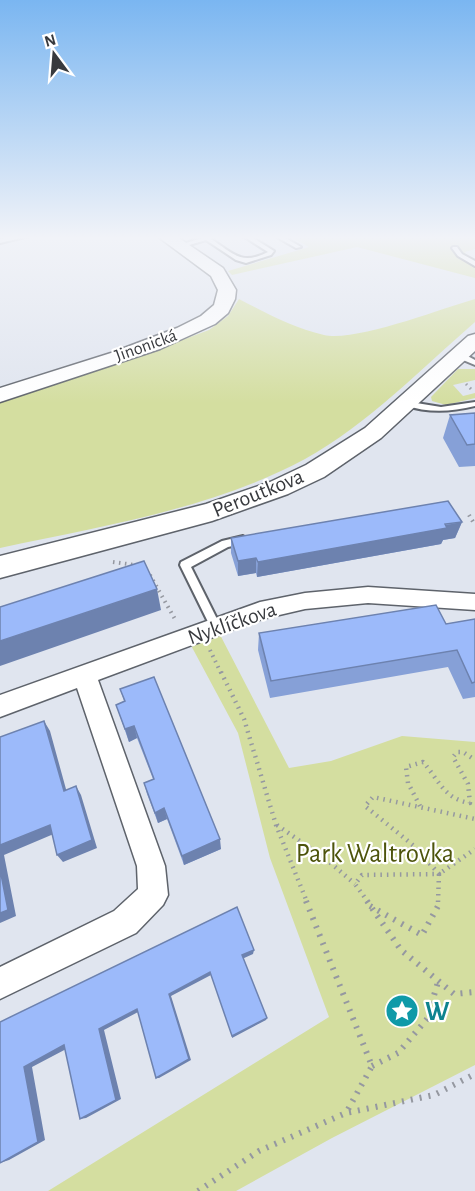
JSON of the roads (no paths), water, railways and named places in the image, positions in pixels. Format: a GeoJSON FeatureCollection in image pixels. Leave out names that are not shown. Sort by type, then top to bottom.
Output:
{"type":"FeatureCollection","features":[{"type":"Feature","properties":{"kind":"street","name":"Jinonická"},"geometry":{"type":"LineString","coordinates":[[0,395],[183,334],[214,316],[226,298],[226,292]]}},
{"type":"Feature","properties":{"kind":"street","name":"Peroutkova"},"geometry":{"type":"LineString","coordinates":[[0,567],[175,524],[260,495],[338,458],[373,433],[470,353]]}},
{"type":"Feature","properties":{"kind":"street","name":"Nyklíčkova"},"geometry":{"type":"LineString","coordinates":[[0,706],[260,610],[326,599],[368,595],[475,602]]}},
{"type":"Feature","properties":{"kind":"street"},"geometry":{"type":"LineString","coordinates":[[0,983],[125,922],[153,895],[151,866],[85,676]]}},
{"type":"Feature","properties":{"kind":"lane"},"geometry":{"type":"LineString","coordinates":[[407,404],[423,410],[461,408],[475,404]]}},
{"type":"Feature","properties":{"kind":"lane"},"geometry":{"type":"LineString","coordinates":[[208,630],[185,565],[225,544],[259,538]]}},
{"type":"Feature","properties":{"kind":"place","name":"W"},"geometry":{"type":"Point","coordinates":[402,1011]}},
{"type":"Feature","properties":{"kind":"park label","name":"Park Waltrovka"},"geometry":{"type":"Point","coordinates":[375,853]}}]}
